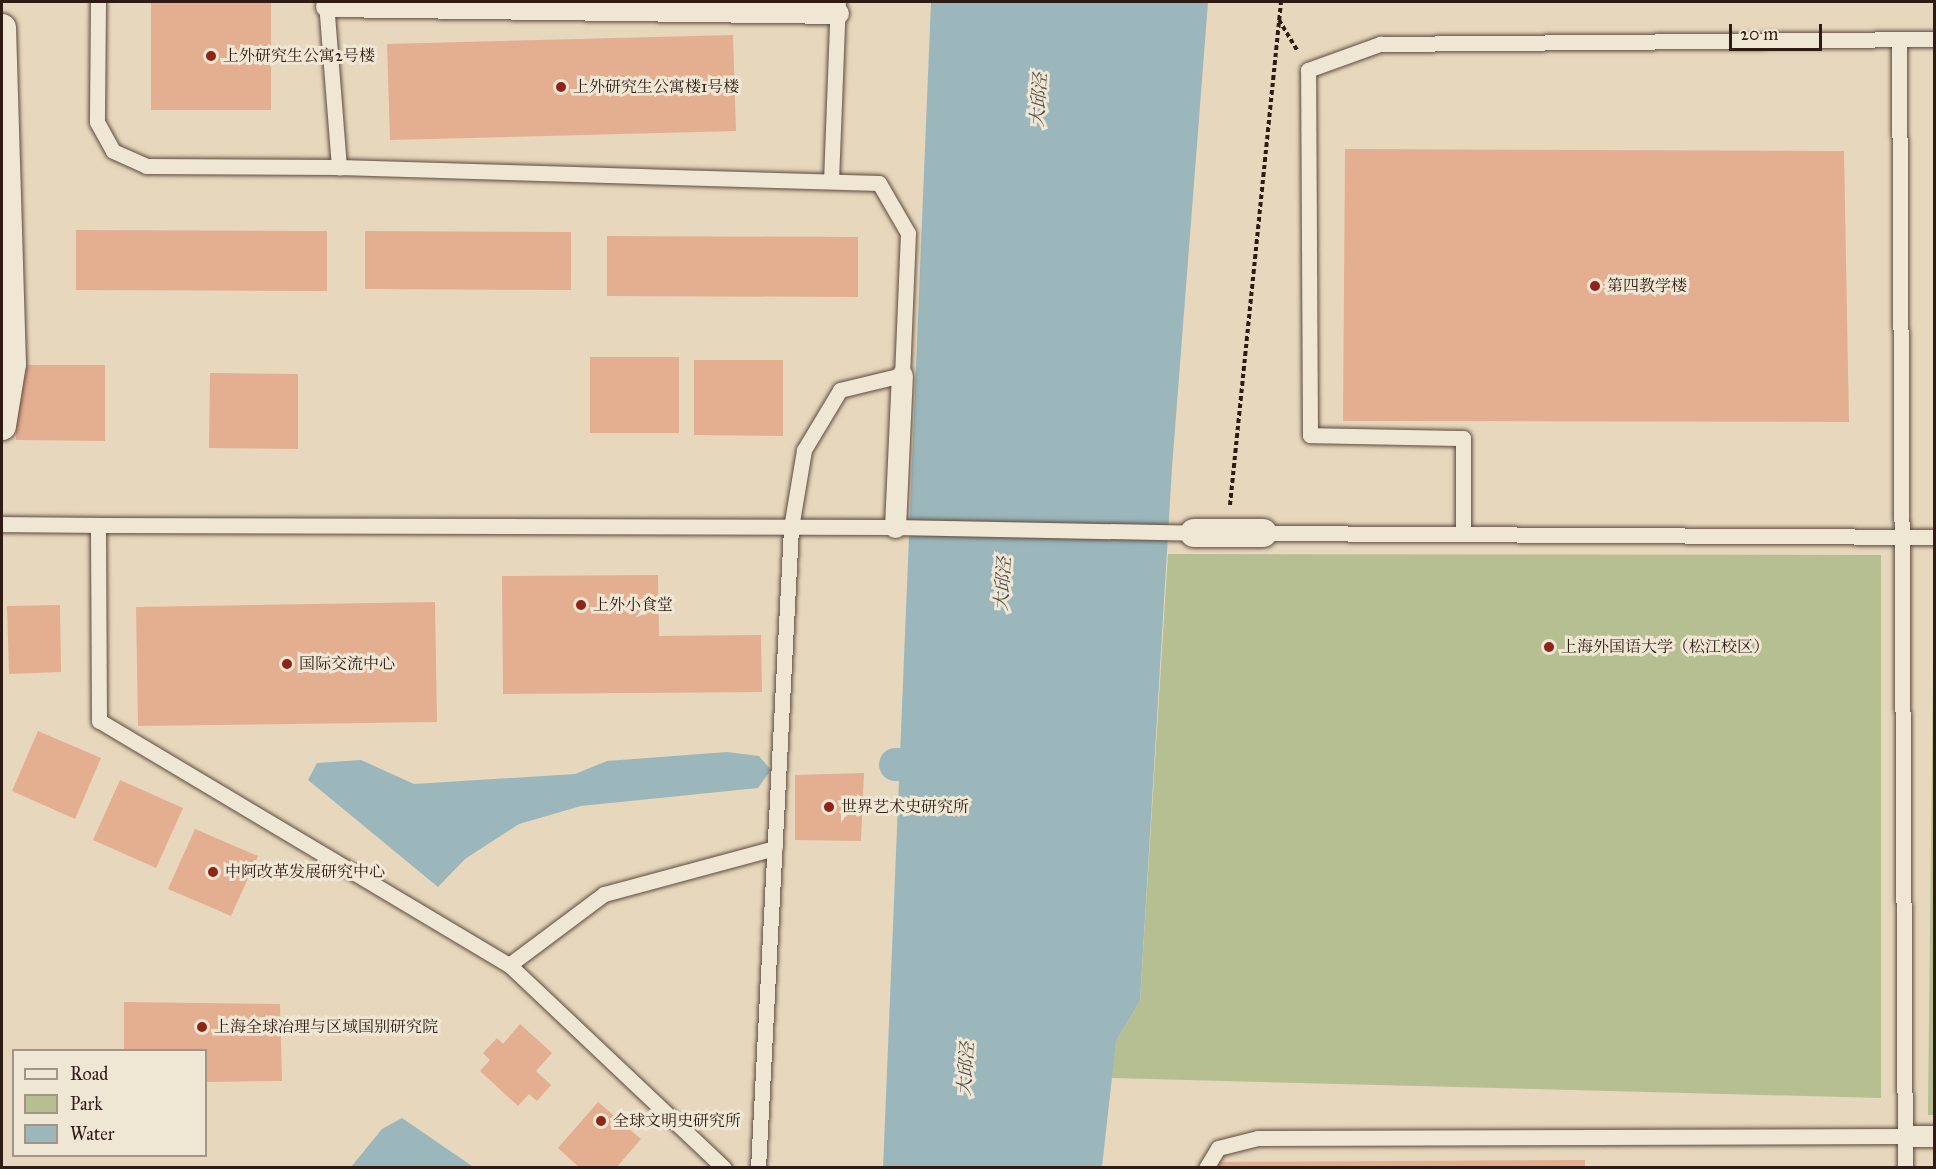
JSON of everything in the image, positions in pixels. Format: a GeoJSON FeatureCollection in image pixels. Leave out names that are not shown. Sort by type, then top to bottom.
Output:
{"type":"FeatureCollection","features":[{"type":"Feature","properties":{"kind":"street"},"geometry":{"type":"LineString","coordinates":[[326,4],[838,8]]}},
{"type":"Feature","properties":{"kind":"street"},"geometry":{"type":"LineString","coordinates":[[2,28],[12,364],[2,426]]}},
{"type":"Feature","properties":{"kind":"street"},"geometry":{"type":"LineString","coordinates":[[895,527],[902,375]]}},
{"type":"Feature","properties":{"kind":"street"},"geometry":{"type":"LineString","coordinates":[[1194,533],[1263,533]]}},
{"type":"Feature","properties":{"kind":"street"},"geometry":{"type":"LineString","coordinates":[[1905,1136],[1935,1136]]}},
{"type":"Feature","properties":{"kind":"lane"},"geometry":{"type":"LineString","coordinates":[[98,2],[97,122],[113,151],[146,166],[339,167],[879,183],[908,233],[902,375],[840,390],[804,450],[791,528],[758,1167]]}},
{"type":"Feature","properties":{"kind":"lane"},"geometry":{"type":"LineString","coordinates":[[326,4],[339,167]]}},
{"type":"Feature","properties":{"kind":"lane"},"geometry":{"type":"LineString","coordinates":[[831,181],[838,8]]}},
{"type":"Feature","properties":{"kind":"lane"},"geometry":{"type":"LineString","coordinates":[[1463,533],[1463,438],[1310,435],[1308,70],[1380,44],[1935,39]]}},
{"type":"Feature","properties":{"kind":"lane"},"geometry":{"type":"LineString","coordinates":[[1899,40],[1905,1167]]}},
{"type":"Feature","properties":{"kind":"lane"},"geometry":{"type":"LineString","coordinates":[[2,524],[895,527],[1194,533]]}},
{"type":"Feature","properties":{"kind":"lane"},"geometry":{"type":"LineString","coordinates":[[98,525],[99,721],[509,965],[724,1167]]}},
{"type":"Feature","properties":{"kind":"lane"},"geometry":{"type":"LineString","coordinates":[[1263,533],[1902,535],[1935,537]]}},
{"type":"Feature","properties":{"kind":"lane"},"geometry":{"type":"LineString","coordinates":[[509,965],[604,894],[775,848]]}},
{"type":"Feature","properties":{"kind":"lane"},"geometry":{"type":"LineString","coordinates":[[1206,1167],[1218,1148],[1258,1138],[1905,1136]]}},
{"type":"Feature","properties":{"kind":"path"},"geometry":{"type":"LineString","coordinates":[[1227,533],[1281,2]]}},
{"type":"Feature","properties":{"kind":"path"},"geometry":{"type":"LineString","coordinates":[[1279,20],[1308,70]]}},
{"type":"Feature","properties":{"kind":"green space"},"geometry":{"type":"Polygon","coordinates":[[[1168,554],[1881,555],[1881,1098],[1111,1078],[1116,1041],[1140,1001],[1168,554]]]}},
{"type":"Feature","properties":{"kind":"green space"},"geometry":{"type":"Polygon","coordinates":[[[1934,568],[1934,1115],[1928,1115],[1934,568]]]}},
{"type":"Feature","properties":{"kind":"water","name":"大邱泾"},"geometry":{"type":"Polygon","coordinates":[[[931,2],[1208,2],[1172,468],[1140,1001],[1116,1041],[1102,1167],[883,1168],[931,2]]]}},
{"type":"Feature","properties":{"kind":"water"},"geometry":{"type":"Polygon","coordinates":[[[727,752],[759,756],[771,770],[758,788],[581,806],[519,824],[465,859],[438,887],[308,780],[317,763],[361,760],[414,784],[575,774],[607,761],[727,752]]]}},
{"type":"Feature","properties":{"kind":"water"},"geometry":{"type":"Polygon","coordinates":[[[402,1118],[474,1167],[351,1167],[382,1129],[402,1118]]]}},
{"type":"Feature","properties":{"kind":"building","name":"上外研究生公寓2号楼"},"geometry":{"type":"Polygon","coordinates":[[[151,2],[271,2],[271,110],[151,110],[151,2]]]}},
{"type":"Feature","properties":{"kind":"building","name":"上外研究生公寓楼1号楼"},"geometry":{"type":"Polygon","coordinates":[[[733,35],[736,131],[390,140],[387,44],[733,35]]]}},
{"type":"Feature","properties":{"kind":"building","name":"第四教学楼"},"geometry":{"type":"Polygon","coordinates":[[[1345,149],[1844,151],[1849,422],[1343,421],[1345,149]]]}},
{"type":"Feature","properties":{"kind":"building"},"geometry":{"type":"Polygon","coordinates":[[[76,230],[327,231],[327,291],[76,290],[76,230]]]}},
{"type":"Feature","properties":{"kind":"building"},"geometry":{"type":"Polygon","coordinates":[[[365,231],[571,232],[571,290],[365,289],[365,231]]]}},
{"type":"Feature","properties":{"kind":"building"},"geometry":{"type":"Polygon","coordinates":[[[607,236],[858,237],[858,297],[607,296],[607,236]]]}},
{"type":"Feature","properties":{"kind":"building"},"geometry":{"type":"Polygon","coordinates":[[[590,357],[679,357],[679,433],[590,433],[590,357]]]}},
{"type":"Feature","properties":{"kind":"building"},"geometry":{"type":"Polygon","coordinates":[[[694,360],[783,360],[783,436],[694,435],[694,360]]]}},
{"type":"Feature","properties":{"kind":"building"},"geometry":{"type":"Polygon","coordinates":[[[17,365],[105,365],[105,441],[16,440],[17,365]]]}},
{"type":"Feature","properties":{"kind":"building"},"geometry":{"type":"Polygon","coordinates":[[[210,373],[298,374],[298,449],[209,448],[210,373]]]}},
{"type":"Feature","properties":{"kind":"building","name":"上外小食堂"},"geometry":{"type":"Polygon","coordinates":[[[658,575],[659,636],[761,635],[762,692],[503,694],[502,576],[658,575]]]}},
{"type":"Feature","properties":{"kind":"building","name":"国际交流中心"},"geometry":{"type":"Polygon","coordinates":[[[435,602],[437,722],[138,726],[136,607],[435,602]]]}},
{"type":"Feature","properties":{"kind":"building"},"geometry":{"type":"Polygon","coordinates":[[[60,605],[61,672],[9,674],[7,606],[60,605]]]}},
{"type":"Feature","properties":{"kind":"building"},"geometry":{"type":"Polygon","coordinates":[[[38,731],[101,758],[75,819],[12,791],[38,731]]]}},
{"type":"Feature","properties":{"kind":"building","name":"世界艺术史研究所"},"geometry":{"type":"Polygon","coordinates":[[[864,773],[861,841],[795,840],[795,775],[864,773]]]}},
{"type":"Feature","properties":{"kind":"building"},"geometry":{"type":"Polygon","coordinates":[[[120,780],[183,808],[156,868],[93,840],[120,780]]]}},
{"type":"Feature","properties":{"kind":"building","name":"中阿改革发展研究中心"},"geometry":{"type":"Polygon","coordinates":[[[195,829],[258,856],[231,916],[168,889],[195,829]]]}},
{"type":"Feature","properties":{"kind":"building","name":"上海全球冶理与区域国别研究院"},"geometry":{"type":"Polygon","coordinates":[[[124,1002],[280,1004],[282,1081],[207,1082],[207,1049],[124,1049],[124,1002]]]}},
{"type":"Feature","properties":{"kind":"building"},"geometry":{"type":"Polygon","coordinates":[[[520,1024],[552,1053],[536,1071],[551,1085],[537,1101],[529,1094],[518,1106],[480,1071],[490,1060],[483,1053],[497,1038],[503,1044],[520,1024]]]}},
{"type":"Feature","properties":{"kind":"building","name":"全球文明史研究所"},"geometry":{"type":"Polygon","coordinates":[[[598,1102],[641,1139],[616,1168],[580,1168],[558,1148],[598,1102]]]}},
{"type":"Feature","properties":{"kind":"building"},"geometry":{"type":"Polygon","coordinates":[[[1585,1160],[1585,1168],[1213,1168],[1213,1162],[1585,1160]]]}},
{"type":"Feature","properties":{"kind":"place","name":"上外研究生公寓2号楼"},"geometry":{"type":"Point","coordinates":[211,56]}},
{"type":"Feature","properties":{"kind":"place","name":"上外研究生公寓楼1号楼"},"geometry":{"type":"Point","coordinates":[561,87]}},
{"type":"Feature","properties":{"kind":"place","name":"第四教学楼"},"geometry":{"type":"Point","coordinates":[1595,286]}},
{"type":"Feature","properties":{"kind":"place","name":"上外小食堂"},"geometry":{"type":"Point","coordinates":[581,605]}},
{"type":"Feature","properties":{"kind":"place","name":"上海外国语大学（松江校区）"},"geometry":{"type":"Point","coordinates":[1549,647]}},
{"type":"Feature","properties":{"kind":"place","name":"国际交流中心"},"geometry":{"type":"Point","coordinates":[287,664]}},
{"type":"Feature","properties":{"kind":"place","name":"世界艺术史研究所"},"geometry":{"type":"Point","coordinates":[829,807]}},
{"type":"Feature","properties":{"kind":"place","name":"中阿改革发展研究中心"},"geometry":{"type":"Point","coordinates":[213,872]}},
{"type":"Feature","properties":{"kind":"place","name":"上海全球冶理与区域国别研究院"},"geometry":{"type":"Point","coordinates":[202,1027]}},
{"type":"Feature","properties":{"kind":"place","name":"全球文明史研究所"},"geometry":{"type":"Point","coordinates":[601,1121]}}]}
